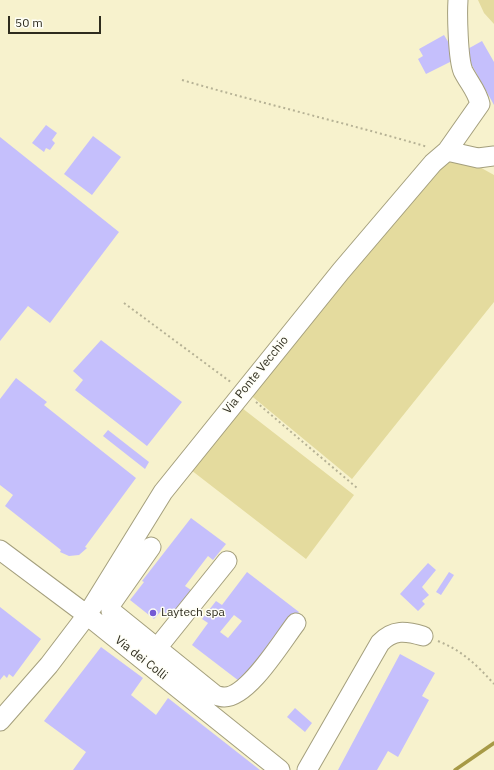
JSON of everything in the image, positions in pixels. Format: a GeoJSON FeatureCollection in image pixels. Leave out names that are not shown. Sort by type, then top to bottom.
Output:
{"type":"FeatureCollection","features":[{"type":"Feature","properties":{"kind":"street","name":"Via Ponte Vecchio"},"geometry":{"type":"LineString","coordinates":[[0,721],[50,665],[87,615],[163,492],[341,271],[433,163],[447,151],[480,104],[477,93],[463,70],[457,17],[458,0]]}},
{"type":"Feature","properties":{"kind":"street"},"geometry":{"type":"LineString","coordinates":[[447,151],[478,158],[494,156]]}},
{"type":"Feature","properties":{"kind":"street"},"geometry":{"type":"LineString","coordinates":[[151,547],[111,604],[111,611],[151,655],[215,695],[225,697],[238,692],[251,684],[296,623]]}},
{"type":"Feature","properties":{"kind":"street","name":"Via dei Colli"},"geometry":{"type":"LineString","coordinates":[[0,550],[87,615],[151,655],[280,770]]}},
{"type":"Feature","properties":{"kind":"street"},"geometry":{"type":"LineString","coordinates":[[151,655],[227,561]]}},
{"type":"Feature","properties":{"kind":"street"},"geometry":{"type":"LineString","coordinates":[[307,770],[380,643],[392,634],[402,631],[423,636]]}},
{"type":"Feature","properties":{"kind":"path"},"geometry":{"type":"LineString","coordinates":[[182,80],[265,104],[447,151]]}},
{"type":"Feature","properties":{"kind":"path"},"geometry":{"type":"LineString","coordinates":[[124,303],[243,392],[358,488]]}},
{"type":"Feature","properties":{"kind":"path"},"geometry":{"type":"LineString","coordinates":[[423,636],[438,641],[461,653],[477,665],[494,684]]}},
{"type":"Feature","properties":{"kind":"shaded area"},"geometry":{"type":"Polygon","coordinates":[[[478,0],[494,0],[494,24],[484,13],[478,0]]]}},
{"type":"Feature","properties":{"kind":"shaded area"},"geometry":{"type":"Polygon","coordinates":[[[445,161],[476,165],[494,175],[494,302],[352,479],[248,393],[445,161]]]}},
{"type":"Feature","properties":{"kind":"shaded area"},"geometry":{"type":"Polygon","coordinates":[[[242,408],[354,495],[306,559],[191,470],[242,408]]]}},
{"type":"Feature","properties":{"kind":"building"},"geometry":{"type":"Polygon","coordinates":[[[444,35],[458,58],[426,74],[418,59],[423,56],[419,49],[444,35]]]}},
{"type":"Feature","properties":{"kind":"building"},"geometry":{"type":"Polygon","coordinates":[[[482,41],[494,62],[494,105],[464,51],[482,41]]]}},
{"type":"Feature","properties":{"kind":"building"},"geometry":{"type":"Polygon","coordinates":[[[46,125],[57,133],[52,140],[55,143],[50,150],[46,148],[44,152],[32,143],[46,125]]]}},
{"type":"Feature","properties":{"kind":"building"},"geometry":{"type":"Polygon","coordinates":[[[93,136],[121,157],[92,195],[64,174],[93,136]]]}},
{"type":"Feature","properties":{"kind":"building"},"geometry":{"type":"Polygon","coordinates":[[[0,137],[119,232],[50,323],[28,306],[0,341],[0,137]]]}},
{"type":"Feature","properties":{"kind":"building"},"geometry":{"type":"Polygon","coordinates":[[[101,340],[182,402],[147,446],[75,390],[83,380],[73,371],[101,340]]]}},
{"type":"Feature","properties":{"kind":"building"},"geometry":{"type":"Polygon","coordinates":[[[16,378],[47,402],[44,405],[136,478],[85,547],[87,548],[79,555],[69,556],[60,552],[61,550],[5,506],[13,495],[0,485],[0,399],[16,378]]]}},
{"type":"Feature","properties":{"kind":"building"},"geometry":{"type":"Polygon","coordinates":[[[108,430],[149,462],[145,469],[103,436],[108,430]]]}},
{"type":"Feature","properties":{"kind":"building"},"geometry":{"type":"Polygon","coordinates":[[[191,518],[226,544],[213,560],[208,556],[185,586],[191,590],[170,617],[162,610],[154,619],[130,600],[144,582],[142,581],[191,518]]]}},
{"type":"Feature","properties":{"kind":"building"},"geometry":{"type":"Polygon","coordinates":[[[428,563],[436,570],[422,587],[429,595],[422,601],[425,604],[418,611],[400,594],[428,563]]]}},
{"type":"Feature","properties":{"kind":"building"},"geometry":{"type":"Polygon","coordinates":[[[247,572],[299,612],[243,684],[192,645],[208,623],[202,619],[216,601],[222,605],[247,572]],[[234,615],[220,632],[228,638],[242,621],[234,615]]]}},
{"type":"Feature","properties":{"kind":"building"},"geometry":{"type":"Polygon","coordinates":[[[449,572],[454,575],[441,595],[436,592],[449,572]]]}},
{"type":"Feature","properties":{"kind":"building"},"geometry":{"type":"Polygon","coordinates":[[[0,607],[41,639],[13,677],[9,674],[7,678],[4,675],[0,680],[0,607]]]}},
{"type":"Feature","properties":{"kind":"building"},"geometry":{"type":"Polygon","coordinates":[[[101,647],[143,678],[131,695],[156,715],[168,698],[260,770],[73,770],[86,752],[44,721],[101,647]]]}},
{"type":"Feature","properties":{"kind":"building"},"geometry":{"type":"Polygon","coordinates":[[[400,654],[435,673],[422,696],[429,700],[398,757],[388,751],[377,770],[338,770],[400,654]]]}},
{"type":"Feature","properties":{"kind":"building"},"geometry":{"type":"Polygon","coordinates":[[[295,708],[312,723],[305,732],[287,717],[295,708]]]}},
{"type":"Feature","properties":{"kind":"waterway"},"geometry":{"type":"LineString","coordinates":[[455,770],[494,743]]}},
{"type":"Feature","properties":{"kind":"place","name":"Laytech spa"},"geometry":{"type":"Point","coordinates":[153,613]}}]}
